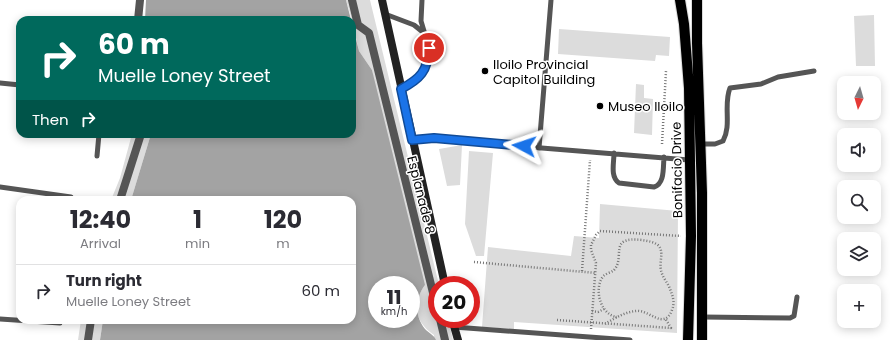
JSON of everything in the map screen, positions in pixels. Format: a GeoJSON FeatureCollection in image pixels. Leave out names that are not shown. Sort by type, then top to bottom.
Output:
{"type":"FeatureCollection","features":[{"type":"Feature","properties":{"kind":"main road"},"geometry":{"type":"LineString","coordinates":[[382,0],[443,276]]}},
{"type":"Feature","properties":{"kind":"main road","name":"Bonifacio Drive"},"geometry":{"type":"LineString","coordinates":[[680,0],[689,73],[691,236],[688,340]]}},
{"type":"Feature","properties":{"kind":"main road","name":"Bonifacio Drive"},"geometry":{"type":"LineString","coordinates":[[697,0],[702,193],[702,340]]}},
{"type":"Feature","properties":{"kind":"main road"},"geometry":{"type":"LineString","coordinates":[[454,328],[458,340]]}},
{"type":"Feature","properties":{"kind":"street"},"geometry":{"type":"LineString","coordinates":[[138,16],[140,0]]}},
{"type":"Feature","properties":{"kind":"street","name":"Esplanade 8"},"geometry":{"type":"LineString","coordinates":[[352,0],[356,16]]}},
{"type":"Feature","properties":{"kind":"street","name":"Esplanade 8"},"geometry":{"type":"LineString","coordinates":[[356,17],[358,25],[369,33],[429,276]]}},
{"type":"Feature","properties":{"kind":"street"},"geometry":{"type":"LineString","coordinates":[[121,196],[140,138]]}},
{"type":"Feature","properties":{"kind":"street"},"geometry":{"type":"LineString","coordinates":[[88,340],[90,324]]}},
{"type":"Feature","properties":{"kind":"street"},"geometry":{"type":"LineString","coordinates":[[442,328],[445,340]]}},
{"type":"Feature","properties":{"kind":"lane"},"geometry":{"type":"LineString","coordinates":[[401,89],[415,82],[426,66],[429,48],[421,21],[422,0]]}},
{"type":"Feature","properties":{"kind":"lane"},"geometry":{"type":"LineString","coordinates":[[539,148],[551,0]]}},
{"type":"Feature","properties":{"kind":"lane"},"geometry":{"type":"LineString","coordinates":[[385,14],[414,25],[423,31],[425,36]]}},
{"type":"Feature","properties":{"kind":"lane"},"geometry":{"type":"LineString","coordinates":[[700,144],[715,144],[723,141],[727,135],[727,95],[730,88],[761,84],[778,77],[814,71]]}},
{"type":"Feature","properties":{"kind":"lane"},"geometry":{"type":"LineString","coordinates":[[0,83],[16,85]]}},
{"type":"Feature","properties":{"kind":"lane"},"geometry":{"type":"LineString","coordinates":[[97,156],[99,138]]}},
{"type":"Feature","properties":{"kind":"lane"},"geometry":{"type":"LineString","coordinates":[[412,140],[434,138],[690,160]]}},
{"type":"Feature","properties":{"kind":"lane"},"geometry":{"type":"LineString","coordinates":[[614,153],[613,176],[615,180],[619,183],[654,187],[659,185],[661,182],[664,157]]}},
{"type":"Feature","properties":{"kind":"lane"},"geometry":{"type":"LineString","coordinates":[[0,187],[64,196]]}},
{"type":"Feature","properties":{"kind":"lane"},"geometry":{"type":"LineString","coordinates":[[703,317],[790,318],[794,316],[797,298]]}},
{"type":"Feature","properties":{"kind":"lane"},"geometry":{"type":"LineString","coordinates":[[0,319],[16,320]]}},
{"type":"Feature","properties":{"kind":"lane"},"geometry":{"type":"LineString","coordinates":[[454,328],[542,337],[590,337],[630,340]]}},
{"type":"Feature","properties":{"kind":"path"},"geometry":{"type":"LineString","coordinates":[[662,144],[666,71]]}},
{"type":"Feature","properties":{"kind":"path"},"geometry":{"type":"LineString","coordinates":[[582,271],[591,151]]}},
{"type":"Feature","properties":{"kind":"path"},"geometry":{"type":"LineString","coordinates":[[590,337],[596,273],[596,264],[591,250],[591,245],[596,235],[600,231],[691,236]]}},
{"type":"Feature","properties":{"kind":"path"},"geometry":{"type":"LineString","coordinates":[[643,240],[644,234]]}},
{"type":"Feature","properties":{"kind":"path"},"geometry":{"type":"LineString","coordinates":[[605,324],[618,317],[641,310],[647,312],[655,318],[665,318],[671,312],[674,304],[672,292],[660,269],[660,249],[654,242],[628,240],[620,245],[616,267],[614,270],[603,276],[600,281],[599,291],[601,303],[604,309],[608,313],[618,317]]}},
{"type":"Feature","properties":{"kind":"path"},"geometry":{"type":"LineString","coordinates":[[474,262],[596,273]]}},
{"type":"Feature","properties":{"kind":"path"},"geometry":{"type":"LineString","coordinates":[[592,311],[598,312],[604,309]]}},
{"type":"Feature","properties":{"kind":"path"},"geometry":{"type":"LineString","coordinates":[[557,320],[671,328],[665,318]]}},
{"type":"Feature","properties":{"kind":"shaded area"},"geometry":{"type":"Polygon","coordinates":[[[146,0],[346,0],[350,16],[145,16],[146,0]]]}},
{"type":"Feature","properties":{"kind":"shaded area"},"geometry":{"type":"Polygon","coordinates":[[[346,0],[370,0],[437,276],[428,276],[428,328],[450,328],[453,340],[433,340],[434,335],[420,320],[420,294],[425,285],[420,282],[420,276],[408,276],[372,70],[359,51],[356,38],[356,16],[351,16],[346,0]]]}},
{"type":"Feature","properties":{"kind":"shaded area"},"geometry":{"type":"Polygon","coordinates":[[[874,15],[875,66],[856,66],[854,16],[874,15]]]}},
{"type":"Feature","properties":{"kind":"shaded area"},"geometry":{"type":"Polygon","coordinates":[[[559,29],[670,37],[669,56],[656,55],[655,61],[558,54],[559,29]]]}},
{"type":"Feature","properties":{"kind":"shaded area"},"geometry":{"type":"Polygon","coordinates":[[[356,39],[359,51],[372,70],[425,285],[420,293],[420,276],[368,276],[368,328],[420,328],[420,321],[425,329],[433,335],[436,340],[100,340],[102,324],[356,324],[356,196],[132,196],[150,138],[356,138],[356,39]]]}},
{"type":"Feature","properties":{"kind":"shaded area"},"geometry":{"type":"Polygon","coordinates":[[[636,84],[644,85],[644,98],[653,99],[652,135],[634,133],[636,84]]]}},
{"type":"Feature","properties":{"kind":"shaded area"},"geometry":{"type":"Polygon","coordinates":[[[131,138],[150,138],[132,196],[113,196],[120,178],[131,138]]]}},
{"type":"Feature","properties":{"kind":"shaded area"},"geometry":{"type":"Polygon","coordinates":[[[462,145],[460,185],[447,186],[439,149],[462,145]]]}},
{"type":"Feature","properties":{"kind":"shaded area"},"geometry":{"type":"Polygon","coordinates":[[[469,151],[493,153],[484,256],[476,256],[465,224],[469,151]]]}},
{"type":"Feature","properties":{"kind":"shaded area"},"geometry":{"type":"Polygon","coordinates":[[[600,204],[678,211],[677,333],[514,322],[514,329],[482,327],[488,247],[571,256],[574,236],[599,238],[600,204]]]}},
{"type":"Feature","properties":{"kind":"shaded area"},"geometry":{"type":"Polygon","coordinates":[[[80,324],[102,324],[100,340],[78,340],[80,324]]]}},
{"type":"Feature","properties":{"kind":"place","name":"Iloilo Provincial Capitol Building"},"geometry":{"type":"Point","coordinates":[485,71]}},
{"type":"Feature","properties":{"kind":"place","name":"Museo Iloilo"},"geometry":{"type":"Point","coordinates":[600,106]}},
{"type":"Feature","properties":{"kind":"route"},"geometry":{"type":"LineString","coordinates":[[429,48],[426,66],[419,77],[415,82],[401,89],[412,140],[434,138],[524,146]]}}]}
